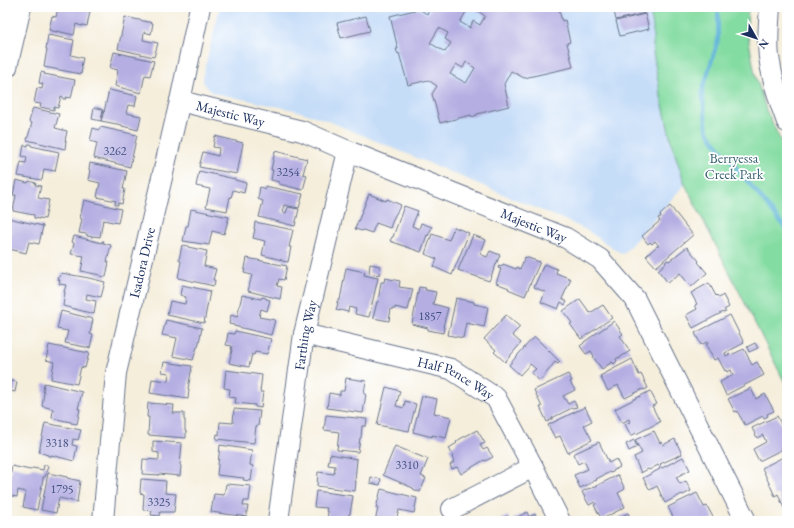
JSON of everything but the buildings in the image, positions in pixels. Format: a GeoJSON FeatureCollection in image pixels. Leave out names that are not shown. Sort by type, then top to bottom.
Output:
{"type":"FeatureCollection","features":[{"type":"Feature","properties":{"kind":"street"},"geometry":{"type":"LineString","coordinates":[[7,67],[20,7]]}},
{"type":"Feature","properties":{"kind":"street","name":"Isadora Drive"},"geometry":{"type":"LineString","coordinates":[[103,521],[116,374],[180,101],[200,7]]}},
{"type":"Feature","properties":{"kind":"street"},"geometry":{"type":"LineString","coordinates":[[770,7],[769,56],[779,101],[787,122]]}},
{"type":"Feature","properties":{"kind":"street","name":"Majestic Way"},"geometry":{"type":"LineString","coordinates":[[180,101],[302,131],[348,151],[566,238],[600,259],[634,299],[746,521]]}},
{"type":"Feature","properties":{"kind":"street","name":"Farthing Way"},"geometry":{"type":"LineString","coordinates":[[278,521],[304,334],[348,151]]}},
{"type":"Feature","properties":{"kind":"street","name":"Half Pence Way"},"geometry":{"type":"LineString","coordinates":[[304,334],[451,369],[496,398],[560,521]]}},
{"type":"Feature","properties":{"kind":"street"},"geometry":{"type":"LineString","coordinates":[[452,509],[533,467]]}},
{"type":"Feature","properties":{"kind":"shaded area"},"geometry":{"type":"Polygon","coordinates":[[[220,7],[649,7],[653,27],[653,52],[660,92],[672,145],[685,184],[623,254],[588,231],[567,221],[333,123],[294,110],[210,91],[203,81],[203,75],[220,7]]]}},
{"type":"Feature","properties":{"kind":"green space","name":"Berryessa Creek Park"},"geometry":{"type":"Polygon","coordinates":[[[649,7],[748,7],[747,30],[755,74],[766,110],[787,154],[787,387],[685,184],[672,145],[660,92],[653,52],[653,27],[649,7]]]}},
{"type":"Feature","properties":{"kind":"waterway"},"geometry":{"type":"LineString","coordinates":[[718,7],[718,40],[702,92],[707,129],[712,138],[787,230]]}}]}
